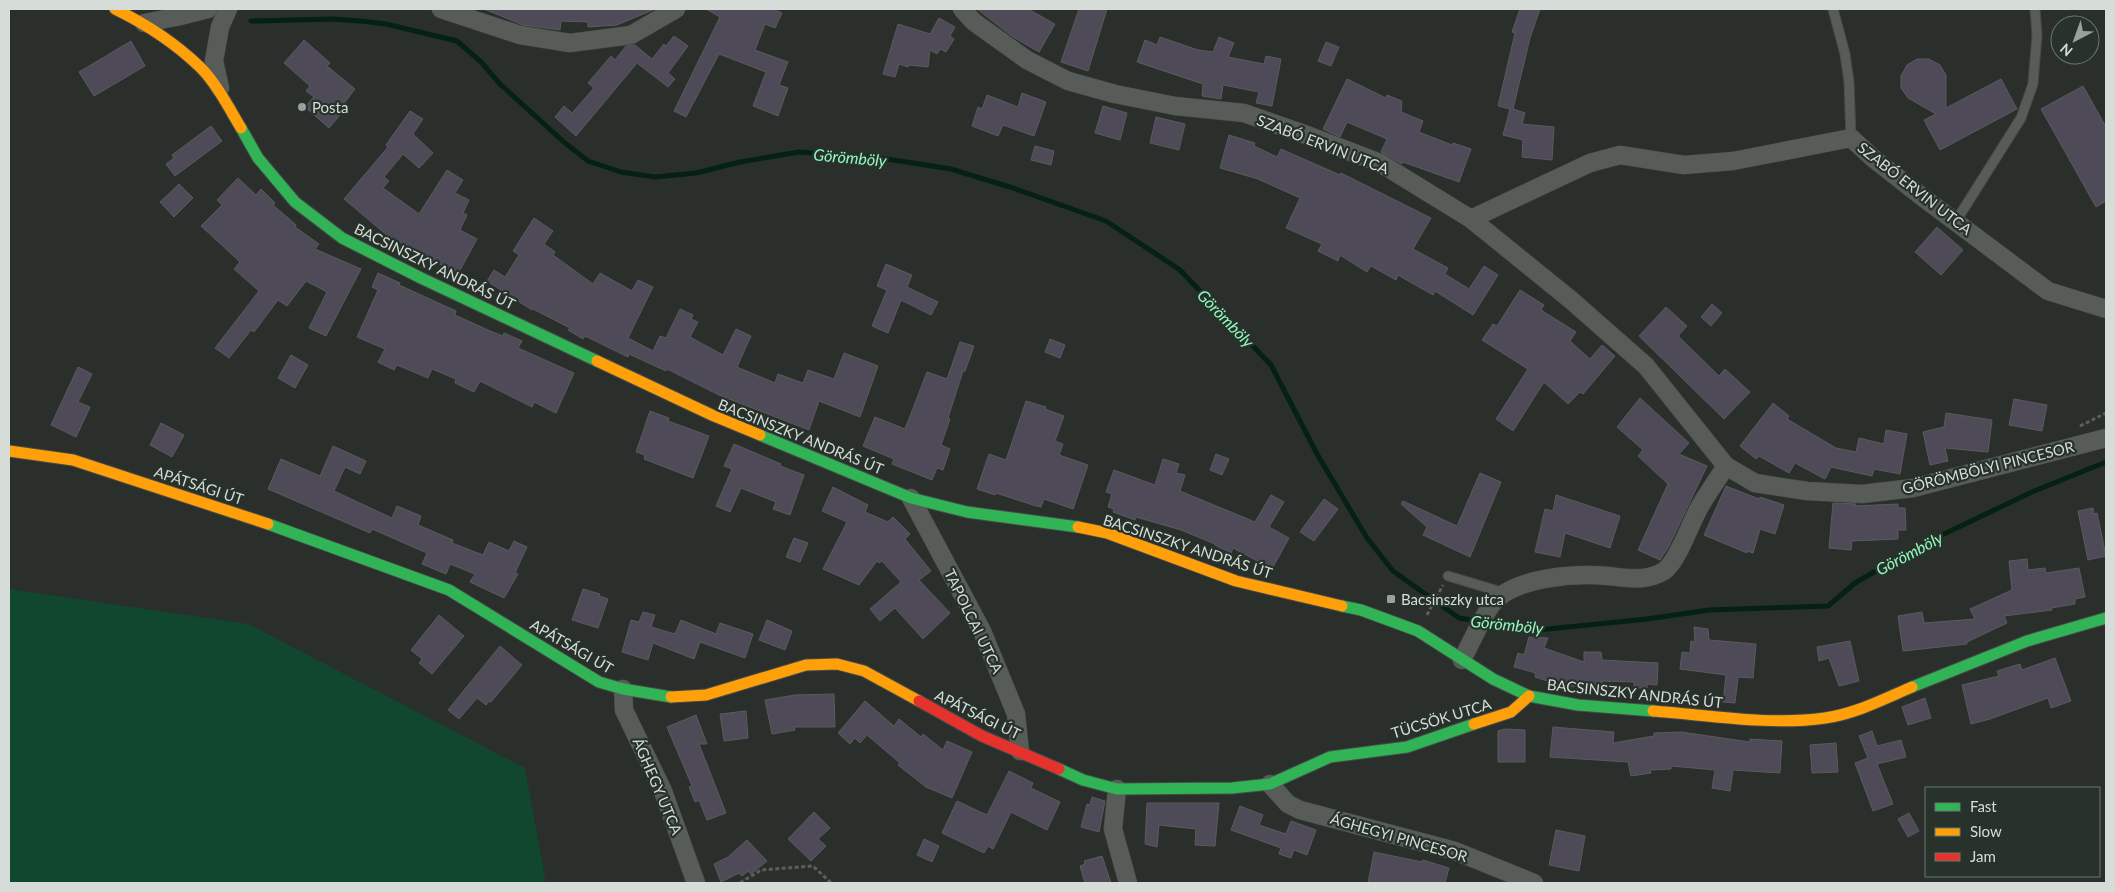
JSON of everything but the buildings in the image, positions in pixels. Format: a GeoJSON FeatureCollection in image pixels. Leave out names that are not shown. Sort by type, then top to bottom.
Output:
{"type":"FeatureCollection","features":[{"type":"Feature","properties":{"kind":"street","name":"BACSINSZKY ANDRÁS ÚT"},"geometry":{"type":"LineString","coordinates":[[115,9],[144,23],[201,68],[223,98],[258,158],[295,202],[342,238],[421,278],[714,416],[912,498],[967,512],[1056,523],[1107,533],[1236,581],[1361,610],[1418,631],[1493,679],[1530,696],[1578,705],[1791,722],[1826,718],[1856,710],[2027,641],[2106,618]]}},
{"type":"Feature","properties":{"kind":"street"},"geometry":{"type":"LineString","coordinates":[[144,23],[208,9]]}},
{"type":"Feature","properties":{"kind":"street"},"geometry":{"type":"LineString","coordinates":[[223,98],[214,61],[220,27],[228,9]]}},
{"type":"Feature","properties":{"kind":"street"},"geometry":{"type":"LineString","coordinates":[[441,9],[520,36],[570,43],[631,35],[676,9]]}},
{"type":"Feature","properties":{"kind":"street","name":"SZABÓ ERVIN UTCA"},"geometry":{"type":"LineString","coordinates":[[962,9],[974,22],[1027,60],[1068,81],[1115,94],[1175,106],[1244,114],[1304,134],[1380,163],[1471,219],[1590,163],[1620,155],[1684,165],[1733,161],[1851,138],[1874,159],[2048,291],[2106,309]]}},
{"type":"Feature","properties":{"kind":"street"},"geometry":{"type":"LineString","coordinates":[[1462,660],[1499,598],[1532,582],[1562,576],[1643,579],[1665,570],[1682,546],[1698,509],[1726,466],[1646,366],[1563,294],[1471,219]]}},
{"type":"Feature","properties":{"kind":"street","name":"GÖRÖMBÖLYI PINCESOR"},"geometry":{"type":"LineString","coordinates":[[1726,466],[1755,483],[1807,491],[1862,494],[1913,488],[2106,438]]}},
{"type":"Feature","properties":{"kind":"street","name":"APÁTSÁGI ÚT"},"geometry":{"type":"LineString","coordinates":[[9,450],[73,460],[289,531],[449,590],[599,682],[623,689],[677,698],[706,695],[806,665],[837,664],[864,671],[982,736],[1083,780],[1117,789],[1232,788],[1270,784]]}},
{"type":"Feature","properties":{"kind":"street","name":"TAPOLCAI UTCA"},"geometry":{"type":"LineString","coordinates":[[912,498],[982,632],[1016,714],[1020,751]]}},
{"type":"Feature","properties":{"kind":"street","name":"ÁGHEGY UTCA"},"geometry":{"type":"LineString","coordinates":[[623,689],[624,710],[663,791],[696,883]]}},
{"type":"Feature","properties":{"kind":"street","name":"TÜCSÖK UTCA"},"geometry":{"type":"LineString","coordinates":[[1270,784],[1330,757],[1407,747],[1511,712],[1530,696]]}},
{"type":"Feature","properties":{"kind":"street","name":"ÁGHEGYI PINCESOR"},"geometry":{"type":"LineString","coordinates":[[1270,784],[1288,804],[1300,810],[1455,851],[1534,883]]}},
{"type":"Feature","properties":{"kind":"street"},"geometry":{"type":"LineString","coordinates":[[1117,789],[1113,828],[1128,883]]}},
{"type":"Feature","properties":{"kind":"lane"},"geometry":{"type":"LineString","coordinates":[[1833,9],[1845,54],[1849,82],[1851,138]]}},
{"type":"Feature","properties":{"kind":"lane"},"geometry":{"type":"LineString","coordinates":[[1956,221],[2021,118],[2033,84],[2037,35],[2035,9]]}},
{"type":"Feature","properties":{"kind":"lane"},"geometry":{"type":"LineString","coordinates":[[1448,576],[1499,598]]}},
{"type":"Feature","properties":{"kind":"path"},"geometry":{"type":"LineString","coordinates":[[1418,631],[1448,576]]}},
{"type":"Feature","properties":{"kind":"path"},"geometry":{"type":"LineString","coordinates":[[740,883],[761,870],[812,866],[831,883]]}},
{"type":"Feature","properties":{"kind":"green space"},"geometry":{"type":"Polygon","coordinates":[[[9,589],[248,624],[525,768],[546,883],[9,883],[9,589]]]}},
{"type":"Feature","properties":{"kind":"waterway","name":"Görömböly"},"geometry":{"type":"LineString","coordinates":[[251,21],[332,19],[361,21],[386,24],[457,41],[482,63],[500,84],[565,143],[588,161],[621,172],[655,177],[696,173],[740,162],[799,152],[887,159],[951,169],[1013,188],[1106,221],[1180,270],[1271,365],[1317,454],[1367,538],[1393,571],[1459,618],[1538,630],[1647,619],[1709,610],[1828,606],[1855,583],[1921,545],[2032,492],[2106,462]]}},
{"type":"Feature","properties":{"kind":"traffic: fast"},"geometry":{"type":"LineString","coordinates":[[241,128],[258,158],[295,202],[342,238],[421,278],[597,361]]}},
{"type":"Feature","properties":{"kind":"traffic: fast"},"geometry":{"type":"LineString","coordinates":[[760,435],[911,498],[967,512],[1078,527]]}},
{"type":"Feature","properties":{"kind":"traffic: fast"},"geometry":{"type":"LineString","coordinates":[[268,524],[449,590],[599,682],[623,689],[671,697]]}},
{"type":"Feature","properties":{"kind":"traffic: fast"},"geometry":{"type":"LineString","coordinates":[[1342,606],[1361,610],[1418,631],[1493,679],[1529,696],[1578,705],[1653,711]]}},
{"type":"Feature","properties":{"kind":"traffic: fast"},"geometry":{"type":"LineString","coordinates":[[1912,687],[2027,641],[2106,618]]}},
{"type":"Feature","properties":{"kind":"traffic: fast"},"geometry":{"type":"LineString","coordinates":[[1059,769],[1083,780],[1117,789],[1232,788],[1270,784],[1330,757],[1407,747],[1474,724]]}},
{"type":"Feature","properties":{"kind":"traffic: slow"},"geometry":{"type":"LineString","coordinates":[[115,9],[160,35],[200,67],[217,88],[241,128]]}},
{"type":"Feature","properties":{"kind":"traffic: slow"},"geometry":{"type":"LineString","coordinates":[[597,361],[714,416],[760,435]]}},
{"type":"Feature","properties":{"kind":"traffic: slow"},"geometry":{"type":"LineString","coordinates":[[9,451],[73,460],[268,524]]}},
{"type":"Feature","properties":{"kind":"traffic: slow"},"geometry":{"type":"LineString","coordinates":[[1078,527],[1107,533],[1236,581],[1342,606]]}},
{"type":"Feature","properties":{"kind":"traffic: slow"},"geometry":{"type":"LineString","coordinates":[[671,697],[706,695],[806,665],[837,664],[864,671],[919,701]]}},
{"type":"Feature","properties":{"kind":"traffic: slow"},"geometry":{"type":"LineString","coordinates":[[1653,711],[1739,719],[1804,720],[1847,713],[1869,706],[1912,687]]}},
{"type":"Feature","properties":{"kind":"traffic: slow"},"geometry":{"type":"LineString","coordinates":[[1474,724],[1511,712],[1529,696]]}},
{"type":"Feature","properties":{"kind":"traffic: jam"},"geometry":{"type":"LineString","coordinates":[[919,701],[982,736],[1059,769]]}},
{"type":"Feature","properties":{"kind":"place","name":"Posta"},"geometry":{"type":"Point","coordinates":[302,107]}},
{"type":"Feature","properties":{"kind":"place","name":"Bacsinszky utca"},"geometry":{"type":"Point","coordinates":[1391,599]}}]}
